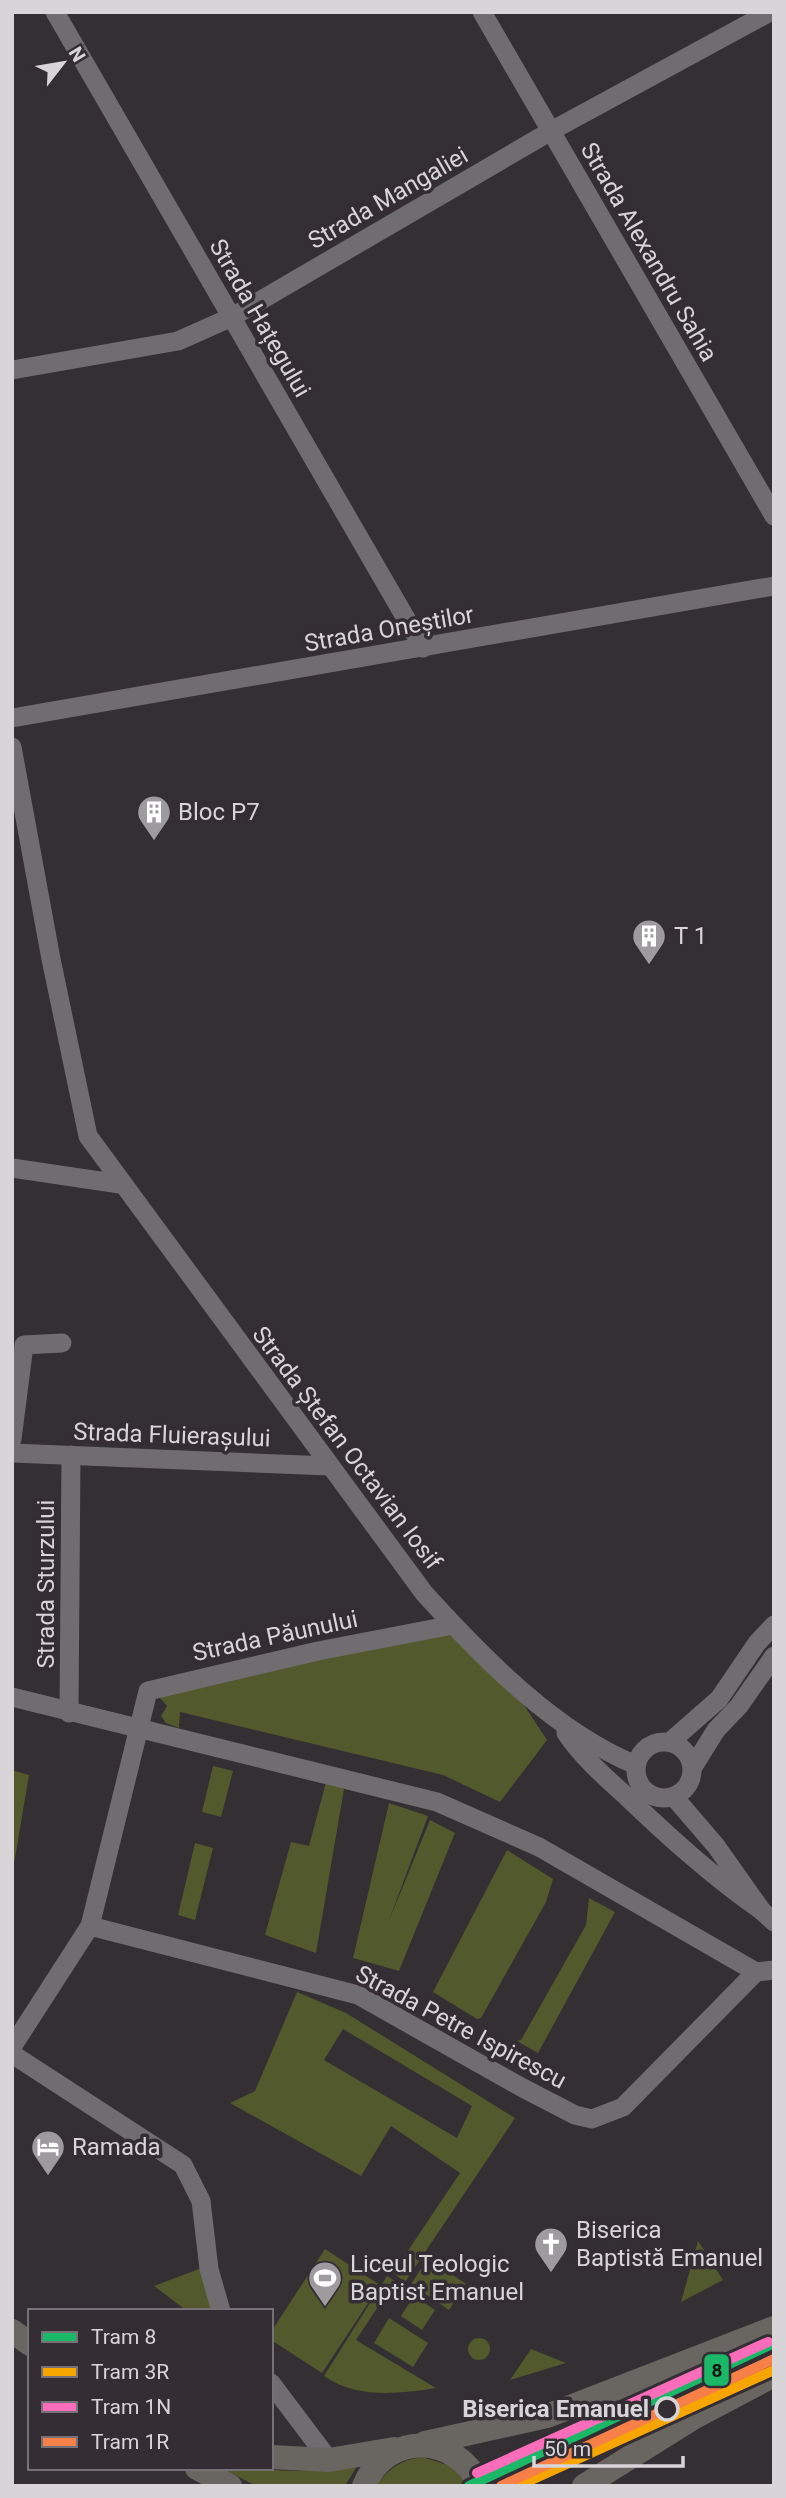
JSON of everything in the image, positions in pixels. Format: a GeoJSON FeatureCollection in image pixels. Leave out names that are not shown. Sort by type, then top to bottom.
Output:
{"type":"FeatureCollection","features":[{"type":"Feature","properties":{"kind":"main road"},"geometry":{"type":"LineString","coordinates":[[273,2457],[329,2460],[415,2445],[547,2416],[774,2328]]}},
{"type":"Feature","properties":{"kind":"main road"},"geometry":{"type":"LineString","coordinates":[[12,2332],[28,2343]]}},
{"type":"Feature","properties":{"kind":"main road"},"geometry":{"type":"LineString","coordinates":[[12,2347],[28,2357]]}},
{"type":"Feature","properties":{"kind":"main road"},"geometry":{"type":"LineString","coordinates":[[584,2486],[693,2418],[774,2375]]}},
{"type":"Feature","properties":{"kind":"main road"},"geometry":{"type":"LineString","coordinates":[[364,2486],[377,2464],[415,2445],[448,2450],[474,2472],[480,2486]]}},
{"type":"Feature","properties":{"kind":"main road"},"geometry":{"type":"LineString","coordinates":[[191,2470],[212,2486]]}},
{"type":"Feature","properties":{"kind":"main road"},"geometry":{"type":"LineString","coordinates":[[201,2470],[230,2486]]}},
{"type":"Feature","properties":{"kind":"street","name":"Strada Hațegului"},"geometry":{"type":"LineString","coordinates":[[55,12],[423,648]]}},
{"type":"Feature","properties":{"kind":"street","name":"Strada Alexandru Sahia"},"geometry":{"type":"LineString","coordinates":[[482,12],[774,516]]}},
{"type":"Feature","properties":{"kind":"street","name":"Strada Mangaliei"},"geometry":{"type":"LineString","coordinates":[[12,370],[178,341],[232,317],[551,131],[769,12]]}},
{"type":"Feature","properties":{"kind":"street","name":"Strada Oneștilor"},"geometry":{"type":"LineString","coordinates":[[12,718],[774,586]]}},
{"type":"Feature","properties":{"kind":"street","name":"Strada Ștefan Octavian Iosif"},"geometry":{"type":"LineString","coordinates":[[12,747],[51,959],[88,1136],[120,1184],[424,1593],[453,1625],[558,1721],[573,1743],[660,1829],[726,1886],[768,1916]]}},
{"type":"Feature","properties":{"kind":"street"},"geometry":{"type":"LineString","coordinates":[[12,1168],[120,1184]]}},
{"type":"Feature","properties":{"kind":"street"},"geometry":{"type":"LineString","coordinates":[[12,1439],[24,1345],[62,1343]]}},
{"type":"Feature","properties":{"kind":"street","name":"Strada Fluierașului"},"geometry":{"type":"LineString","coordinates":[[12,1453],[329,1466]]}},
{"type":"Feature","properties":{"kind":"street","name":"Strada Sturzului"},"geometry":{"type":"LineString","coordinates":[[69,1713],[71,1455]]}},
{"type":"Feature","properties":{"kind":"street","name":"Strada Păunului"},"geometry":{"type":"LineString","coordinates":[[138,1730],[145,1695],[152,1688],[318,1651],[453,1625]]}},
{"type":"Feature","properties":{"kind":"street","name":"Strada Ștefan Octavian Iosif"},"geometry":{"type":"LineString","coordinates":[[670,1742],[719,1699],[757,1643],[774,1625]]}},
{"type":"Feature","properties":{"kind":"street"},"geometry":{"type":"LineString","coordinates":[[641,1757],[636,1775],[646,1792],[665,1799],[686,1783],[716,1730],[739,1706],[774,1656]]}},
{"type":"Feature","properties":{"kind":"street"},"geometry":{"type":"LineString","coordinates":[[12,1697],[437,1802],[539,1847],[765,1971]]}},
{"type":"Feature","properties":{"kind":"street","name":"Strada Ștefan Octavian Iosif"},"geometry":{"type":"LineString","coordinates":[[558,1721],[641,1757],[661,1741],[670,1742],[686,1751],[686,1783],[716,1846],[768,1916]]}},
{"type":"Feature","properties":{"kind":"street"},"geometry":{"type":"LineString","coordinates":[[12,2047],[19,2021],[90,1926],[138,1730]]}},
{"type":"Feature","properties":{"kind":"street","name":"Strada Petre Ispirescu"},"geometry":{"type":"LineString","coordinates":[[90,1926],[359,1995],[531,2092],[575,2115],[592,2119],[622,2107],[765,1971]]}},
{"type":"Feature","properties":{"kind":"street"},"geometry":{"type":"LineString","coordinates":[[12,2054],[183,2165],[201,2201],[209,2269],[219,2309]]}},
{"type":"Feature","properties":{"kind":"street"},"geometry":{"type":"LineString","coordinates":[[273,2386],[329,2460]]}},
{"type":"Feature","properties":{"kind":"green space"},"geometry":{"type":"Polygon","coordinates":[[[432,1630],[460,1638],[518,1696],[547,1740],[500,1802],[443,1775],[180,1712],[179,1728],[166,1723],[161,1716],[167,1706],[151,1688],[432,1630]]]}},
{"type":"Feature","properties":{"kind":"green space"},"geometry":{"type":"Polygon","coordinates":[[[213,1766],[233,1771],[221,1817],[202,1812],[213,1766]]]}},
{"type":"Feature","properties":{"kind":"green space"},"geometry":{"type":"Polygon","coordinates":[[[12,1770],[29,1775],[12,1876],[12,1770]]]}},
{"type":"Feature","properties":{"kind":"green space"},"geometry":{"type":"Polygon","coordinates":[[[326,1782],[344,1789],[316,1953],[265,1935],[291,1842],[309,1846],[326,1782]]]}},
{"type":"Feature","properties":{"kind":"green space"},"geometry":{"type":"Polygon","coordinates":[[[389,1803],[428,1816],[388,1923],[430,1820],[455,1833],[399,1971],[353,1958],[389,1803]]]}},
{"type":"Feature","properties":{"kind":"green space"},"geometry":{"type":"Polygon","coordinates":[[[195,1843],[213,1848],[195,1920],[178,1915],[195,1843]]]}},
{"type":"Feature","properties":{"kind":"green space"},"geometry":{"type":"Polygon","coordinates":[[[507,1850],[553,1879],[546,1902],[481,2018],[477,2019],[433,1992],[507,1850]]]}},
{"type":"Feature","properties":{"kind":"green space"},"geometry":{"type":"Polygon","coordinates":[[[589,1898],[615,1912],[538,2053],[517,2041],[521,2040],[586,1925],[589,1898]]]}},
{"type":"Feature","properties":{"kind":"green space"},"geometry":{"type":"Polygon","coordinates":[[[297,1992],[346,2013],[515,2118],[405,2282],[393,2273],[460,2173],[391,2126],[361,2176],[230,2103],[255,2091],[297,1992]],[[343,2029],[324,2060],[457,2138],[472,2106],[343,2029]]]}},
{"type":"Feature","properties":{"kind":"green space"},"geometry":{"type":"Polygon","coordinates":[[[698,2241],[723,2280],[681,2302],[698,2241]]]}},
{"type":"Feature","properties":{"kind":"green space","name":"Liceul Teologic Baptist Emanuel"},"geometry":{"type":"Polygon","coordinates":[[[325,2249],[380,2285],[322,2373],[273,2341],[273,2329],[325,2249]]]}},
{"type":"Feature","properties":{"kind":"green space"},"geometry":{"type":"Polygon","coordinates":[[[428,2258],[466,2284],[449,2310],[411,2284],[428,2258]]]}},
{"type":"Feature","properties":{"kind":"green space"},"geometry":{"type":"Polygon","coordinates":[[[204,2267],[214,2309],[184,2309],[154,2286],[204,2267]]]}},
{"type":"Feature","properties":{"kind":"green space"},"geometry":{"type":"Polygon","coordinates":[[[387,2276],[395,2281],[356,2340],[436,2388],[378,2393],[350,2388],[324,2376],[387,2276]]]}},
{"type":"Feature","properties":{"kind":"green space"},"geometry":{"type":"Polygon","coordinates":[[[414,2296],[435,2310],[422,2330],[401,2316],[414,2296]]]}},
{"type":"Feature","properties":{"kind":"green space"},"geometry":{"type":"Polygon","coordinates":[[[389,2318],[428,2343],[413,2367],[374,2343],[389,2318]]]}},
{"type":"Feature","properties":{"kind":"green space"},"geometry":{"type":"Polygon","coordinates":[[[479,2338],[489,2345],[490,2349],[483,2359],[479,2360],[469,2353],[468,2349],[475,2339],[479,2338]]]}},
{"type":"Feature","properties":{"kind":"green space"},"geometry":{"type":"Polygon","coordinates":[[[531,2349],[566,2363],[510,2380],[531,2349]]]}},
{"type":"Feature","properties":{"kind":"green space"},"geometry":{"type":"Polygon","coordinates":[[[423,2457],[453,2467],[468,2486],[375,2486],[396,2466],[423,2457]]]}},
{"type":"Feature","properties":{"kind":"green space"},"geometry":{"type":"Polygon","coordinates":[[[357,2466],[345,2486],[256,2486],[226,2470],[273,2470],[298,2471],[357,2466]]]}},
{"type":"Feature","properties":{"kind":"tram line","name":"1N"},"geometry":{"type":"LineString","coordinates":[[477,2473],[768,2342]]}},
{"type":"Feature","properties":{"kind":"tram line","name":"8"},"geometry":{"type":"LineString","coordinates":[[469,2486],[774,2343]]}},
{"type":"Feature","properties":{"kind":"tram line","name":"1R"},"geometry":{"type":"LineString","coordinates":[[501,2486],[774,2359]]}},
{"type":"Feature","properties":{"kind":"tram line","name":"3R"},"geometry":{"type":"LineString","coordinates":[[518,2486],[774,2370]]}},
{"type":"Feature","properties":{"kind":"tram line"},"geometry":{"type":"LineString","coordinates":[[480,2486],[492,2474]]}},
{"type":"Feature","properties":{"kind":"place","name":"Bloc P7"},"geometry":{"type":"Point","coordinates":[154,842]}},
{"type":"Feature","properties":{"kind":"place","name":"T 1"},"geometry":{"type":"Point","coordinates":[649,966]}},
{"type":"Feature","properties":{"kind":"place","name":"Ramada"},"geometry":{"type":"Point","coordinates":[48,2177]}},
{"type":"Feature","properties":{"kind":"place","name":"Biserica Baptistă Emanuel"},"geometry":{"type":"Point","coordinates":[551,2274]}},
{"type":"Feature","properties":{"kind":"place","name":"Liceul Teologic Baptist Emanuel"},"geometry":{"type":"Point","coordinates":[325,2308]}},
{"type":"Feature","properties":{"kind":"place","name":"Biserica Emanuel"},"geometry":{"type":"Point","coordinates":[667,2409]}}]}
